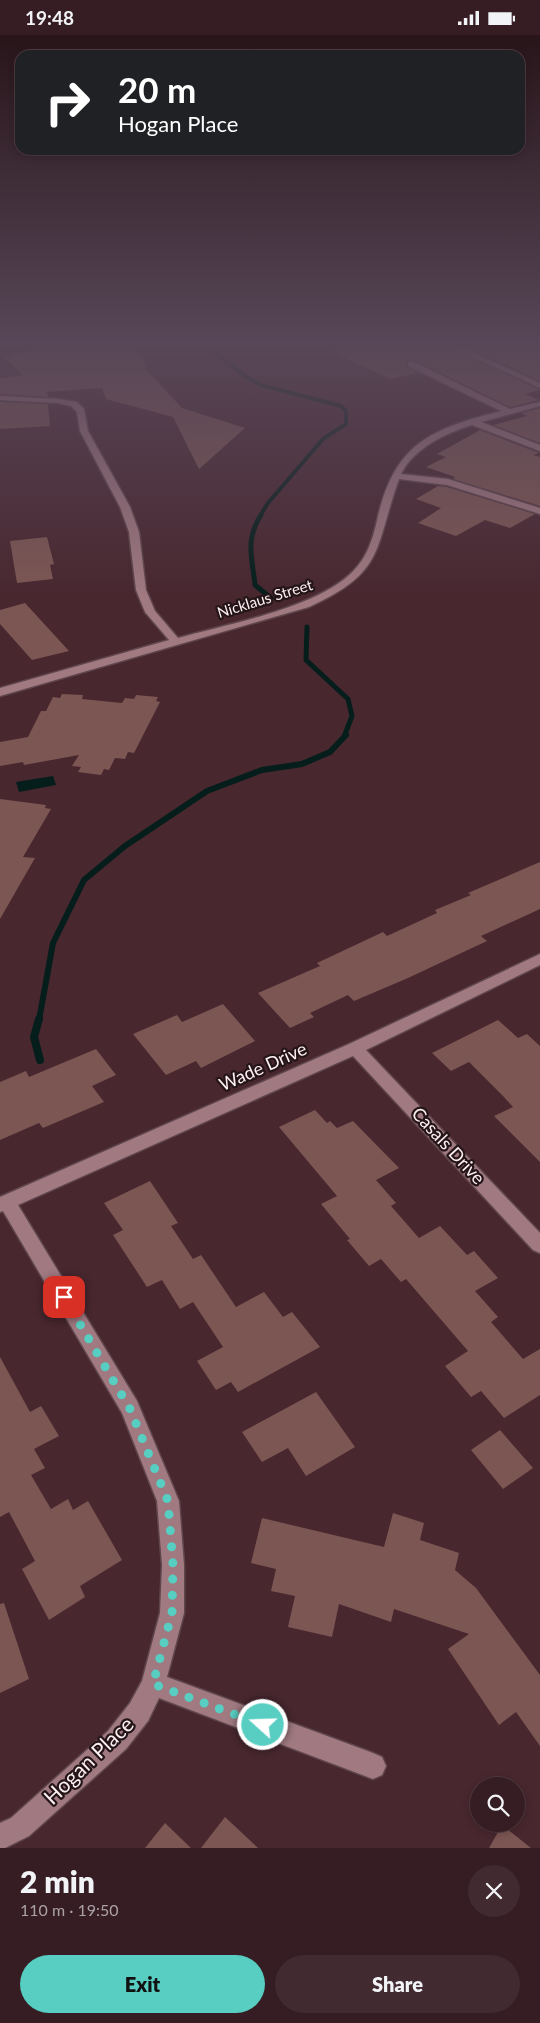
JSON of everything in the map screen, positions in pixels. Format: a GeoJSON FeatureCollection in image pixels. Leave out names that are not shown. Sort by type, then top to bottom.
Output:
{"type":"FeatureCollection","features":[{"type":"Feature","properties":{"kind":"street"},"geometry":{"type":"LineString","coordinates":[[83,428],[125,507],[134,532],[139,586],[150,612],[176,642]]}},
{"type":"Feature","properties":{"kind":"street","name":"Nicklaus Street"},"geometry":{"type":"LineString","coordinates":[[0,692],[305,605],[336,591],[347,583],[372,552],[395,476],[402,464],[420,447],[459,428]]}},
{"type":"Feature","properties":{"kind":"street"},"geometry":{"type":"LineString","coordinates":[[487,428],[540,448]]}},
{"type":"Feature","properties":{"kind":"street"},"geometry":{"type":"LineString","coordinates":[[395,476],[454,483],[540,511]]}},
{"type":"Feature","properties":{"kind":"street","name":"Wade Drive"},"geometry":{"type":"LineString","coordinates":[[3,1204],[355,1048],[540,959]]}},
{"type":"Feature","properties":{"kind":"street","name":"Casals Drive"},"geometry":{"type":"LineString","coordinates":[[355,1048],[540,1245]]}},
{"type":"Feature","properties":{"kind":"street","name":"Hogan Place"},"geometry":{"type":"LineString","coordinates":[[0,1837],[20,1827],[116,1740],[139,1712],[153,1684],[172,1613],[173,1565],[168,1501],[130,1409],[3,1204]]}},
{"type":"Feature","properties":{"kind":"street"},"geometry":{"type":"LineString","coordinates":[[153,1684],[372,1766]]}},
{"type":"Feature","properties":{"kind":"shaded area"},"geometry":{"type":"Polygon","coordinates":[[[53,776],[56,785],[19,792],[16,782],[53,776]]]}},
{"type":"Feature","properties":{"kind":"building"},"geometry":{"type":"Polygon","coordinates":[[[0,428],[23,428],[0,429],[0,428]]]}},
{"type":"Feature","properties":{"kind":"building"},"geometry":{"type":"Polygon","coordinates":[[[178,428],[245,428],[199,469],[178,428]]]}},
{"type":"Feature","properties":{"kind":"building"},"geometry":{"type":"Polygon","coordinates":[[[500,428],[540,428],[540,443],[500,428]]]}},
{"type":"Feature","properties":{"kind":"building"},"geometry":{"type":"Polygon","coordinates":[[[480,430],[539,453],[533,455],[540,457],[540,506],[453,479],[455,477],[426,467],[446,457],[437,454],[480,430]]]}},
{"type":"Feature","properties":{"kind":"building"},"geometry":{"type":"Polygon","coordinates":[[[438,486],[447,487],[535,514],[510,528],[485,520],[456,536],[418,523],[441,508],[416,499],[438,486]]]}},
{"type":"Feature","properties":{"kind":"building"},"geometry":{"type":"Polygon","coordinates":[[[47,537],[54,564],[50,565],[53,579],[17,583],[10,541],[47,537]]]}},
{"type":"Feature","properties":{"kind":"building"},"geometry":{"type":"Polygon","coordinates":[[[25,603],[69,651],[32,660],[0,624],[0,610],[25,603]]]}},
{"type":"Feature","properties":{"kind":"building"},"geometry":{"type":"Polygon","coordinates":[[[62,694],[83,695],[82,699],[122,703],[125,698],[134,699],[136,695],[158,697],[156,701],[160,702],[134,753],[128,752],[125,759],[115,758],[109,770],[104,769],[101,775],[78,772],[81,767],[72,766],[79,755],[24,765],[23,762],[0,766],[0,742],[28,737],[41,711],[46,711],[53,697],[60,698],[62,694]]]}},
{"type":"Feature","properties":{"kind":"building"},"geometry":{"type":"Polygon","coordinates":[[[0,799],[46,805],[45,808],[51,809],[23,857],[35,858],[0,919],[0,799]]]}},
{"type":"Feature","properties":{"kind":"building"},"geometry":{"type":"Polygon","coordinates":[[[540,862],[540,909],[481,936],[487,941],[408,978],[354,1001],[348,995],[310,1013],[314,1017],[290,1028],[258,993],[320,966],[317,963],[383,932],[387,936],[437,913],[435,910],[471,895],[468,893],[540,862]]]}},
{"type":"Feature","properties":{"kind":"building"},"geometry":{"type":"Polygon","coordinates":[[[223,1004],[255,1041],[201,1068],[196,1061],[166,1075],[133,1034],[177,1015],[182,1022],[223,1004]]]}},
{"type":"Feature","properties":{"kind":"building"},"geometry":{"type":"Polygon","coordinates":[[[498,1020],[518,1038],[527,1034],[540,1046],[540,1162],[494,1116],[513,1107],[503,1096],[469,1062],[451,1071],[432,1053],[498,1020]]]}},
{"type":"Feature","properties":{"kind":"building"},"geometry":{"type":"Polygon","coordinates":[[[96,1049],[116,1075],[92,1086],[104,1102],[43,1128],[39,1123],[0,1140],[0,1082],[26,1071],[29,1077],[96,1049]]]}},
{"type":"Feature","properties":{"kind":"building"},"geometry":{"type":"Polygon","coordinates":[[[315,1110],[327,1123],[330,1121],[337,1128],[353,1121],[399,1168],[376,1180],[396,1203],[391,1206],[419,1238],[440,1226],[467,1255],[474,1251],[498,1278],[475,1291],[498,1317],[491,1322],[523,1359],[540,1349],[540,1395],[504,1418],[481,1391],[471,1397],[445,1366],[468,1351],[406,1279],[401,1282],[381,1259],[369,1266],[347,1240],[350,1239],[321,1204],[337,1196],[279,1127],[315,1110]]]}},
{"type":"Feature","properties":{"kind":"building"},"geometry":{"type":"Polygon","coordinates":[[[150,1181],[178,1223],[171,1226],[193,1259],[201,1255],[236,1307],[264,1292],[283,1317],[292,1312],[320,1347],[238,1392],[231,1382],[216,1390],[197,1361],[223,1347],[193,1302],[180,1309],[162,1280],[147,1287],[113,1235],[123,1230],[104,1203],[150,1181]]]}},
{"type":"Feature","properties":{"kind":"building"},"geometry":{"type":"Polygon","coordinates":[[[0,1357],[30,1412],[41,1406],[59,1436],[34,1449],[45,1468],[31,1475],[51,1509],[68,1499],[73,1510],[88,1501],[122,1560],[80,1586],[85,1597],[49,1620],[22,1569],[35,1561],[9,1512],[0,1517],[0,1357]]]}},
{"type":"Feature","properties":{"kind":"building"},"geometry":{"type":"Polygon","coordinates":[[[316,1392],[355,1447],[306,1476],[288,1448],[262,1462],[242,1432],[316,1392]]]}},
{"type":"Feature","properties":{"kind":"building"},"geometry":{"type":"Polygon","coordinates":[[[500,1430],[533,1468],[503,1489],[471,1450],[500,1430]]]}},
{"type":"Feature","properties":{"kind":"building"},"geometry":{"type":"Polygon","coordinates":[[[393,1513],[424,1523],[420,1540],[459,1553],[455,1570],[476,1588],[540,1675],[540,1746],[516,1712],[499,1725],[448,1649],[469,1634],[394,1609],[391,1622],[339,1604],[332,1637],[288,1627],[295,1596],[271,1591],[276,1569],[251,1563],[262,1518],[384,1547],[393,1513]]]}},
{"type":"Feature","properties":{"kind":"building"},"geometry":{"type":"Polygon","coordinates":[[[4,1603],[29,1679],[0,1693],[0,1604],[4,1603]]]}},
{"type":"Feature","properties":{"kind":"building"},"geometry":{"type":"Polygon","coordinates":[[[225,1817],[258,1848],[201,1848],[225,1817]]]}},
{"type":"Feature","properties":{"kind":"building"},"geometry":{"type":"Polygon","coordinates":[[[165,1823],[191,1848],[145,1848],[165,1823]]]}},
{"type":"Feature","properties":{"kind":"building"},"geometry":{"type":"Polygon","coordinates":[[[498,1832],[511,1832],[531,1848],[489,1848],[498,1832]]]}},
{"type":"Feature","properties":{"kind":"waterway"},"geometry":{"type":"LineString","coordinates":[[260,516],[268,503],[323,439],[340,428]]}},
{"type":"Feature","properties":{"kind":"waterway"},"geometry":{"type":"LineString","coordinates":[[261,515],[251,541],[251,557],[255,585],[271,598]]}},
{"type":"Feature","properties":{"kind":"waterway"},"geometry":{"type":"LineString","coordinates":[[307,627],[306,660],[348,699],[352,716],[344,737]]}},
{"type":"Feature","properties":{"kind":"waterway"},"geometry":{"type":"LineString","coordinates":[[39,1020],[53,943],[84,880],[125,846],[207,791],[262,770],[302,764],[330,752],[346,735]]}},
{"type":"Feature","properties":{"kind":"waterway"},"geometry":{"type":"LineString","coordinates":[[39,1019],[34,1037],[40,1060]]}},
{"type":"Feature","properties":{"kind":"route"},"geometry":{"type":"LineString","coordinates":[[64,1297],[130,1409],[168,1501],[173,1565],[172,1613],[153,1684],[263,1725]]}}]}
